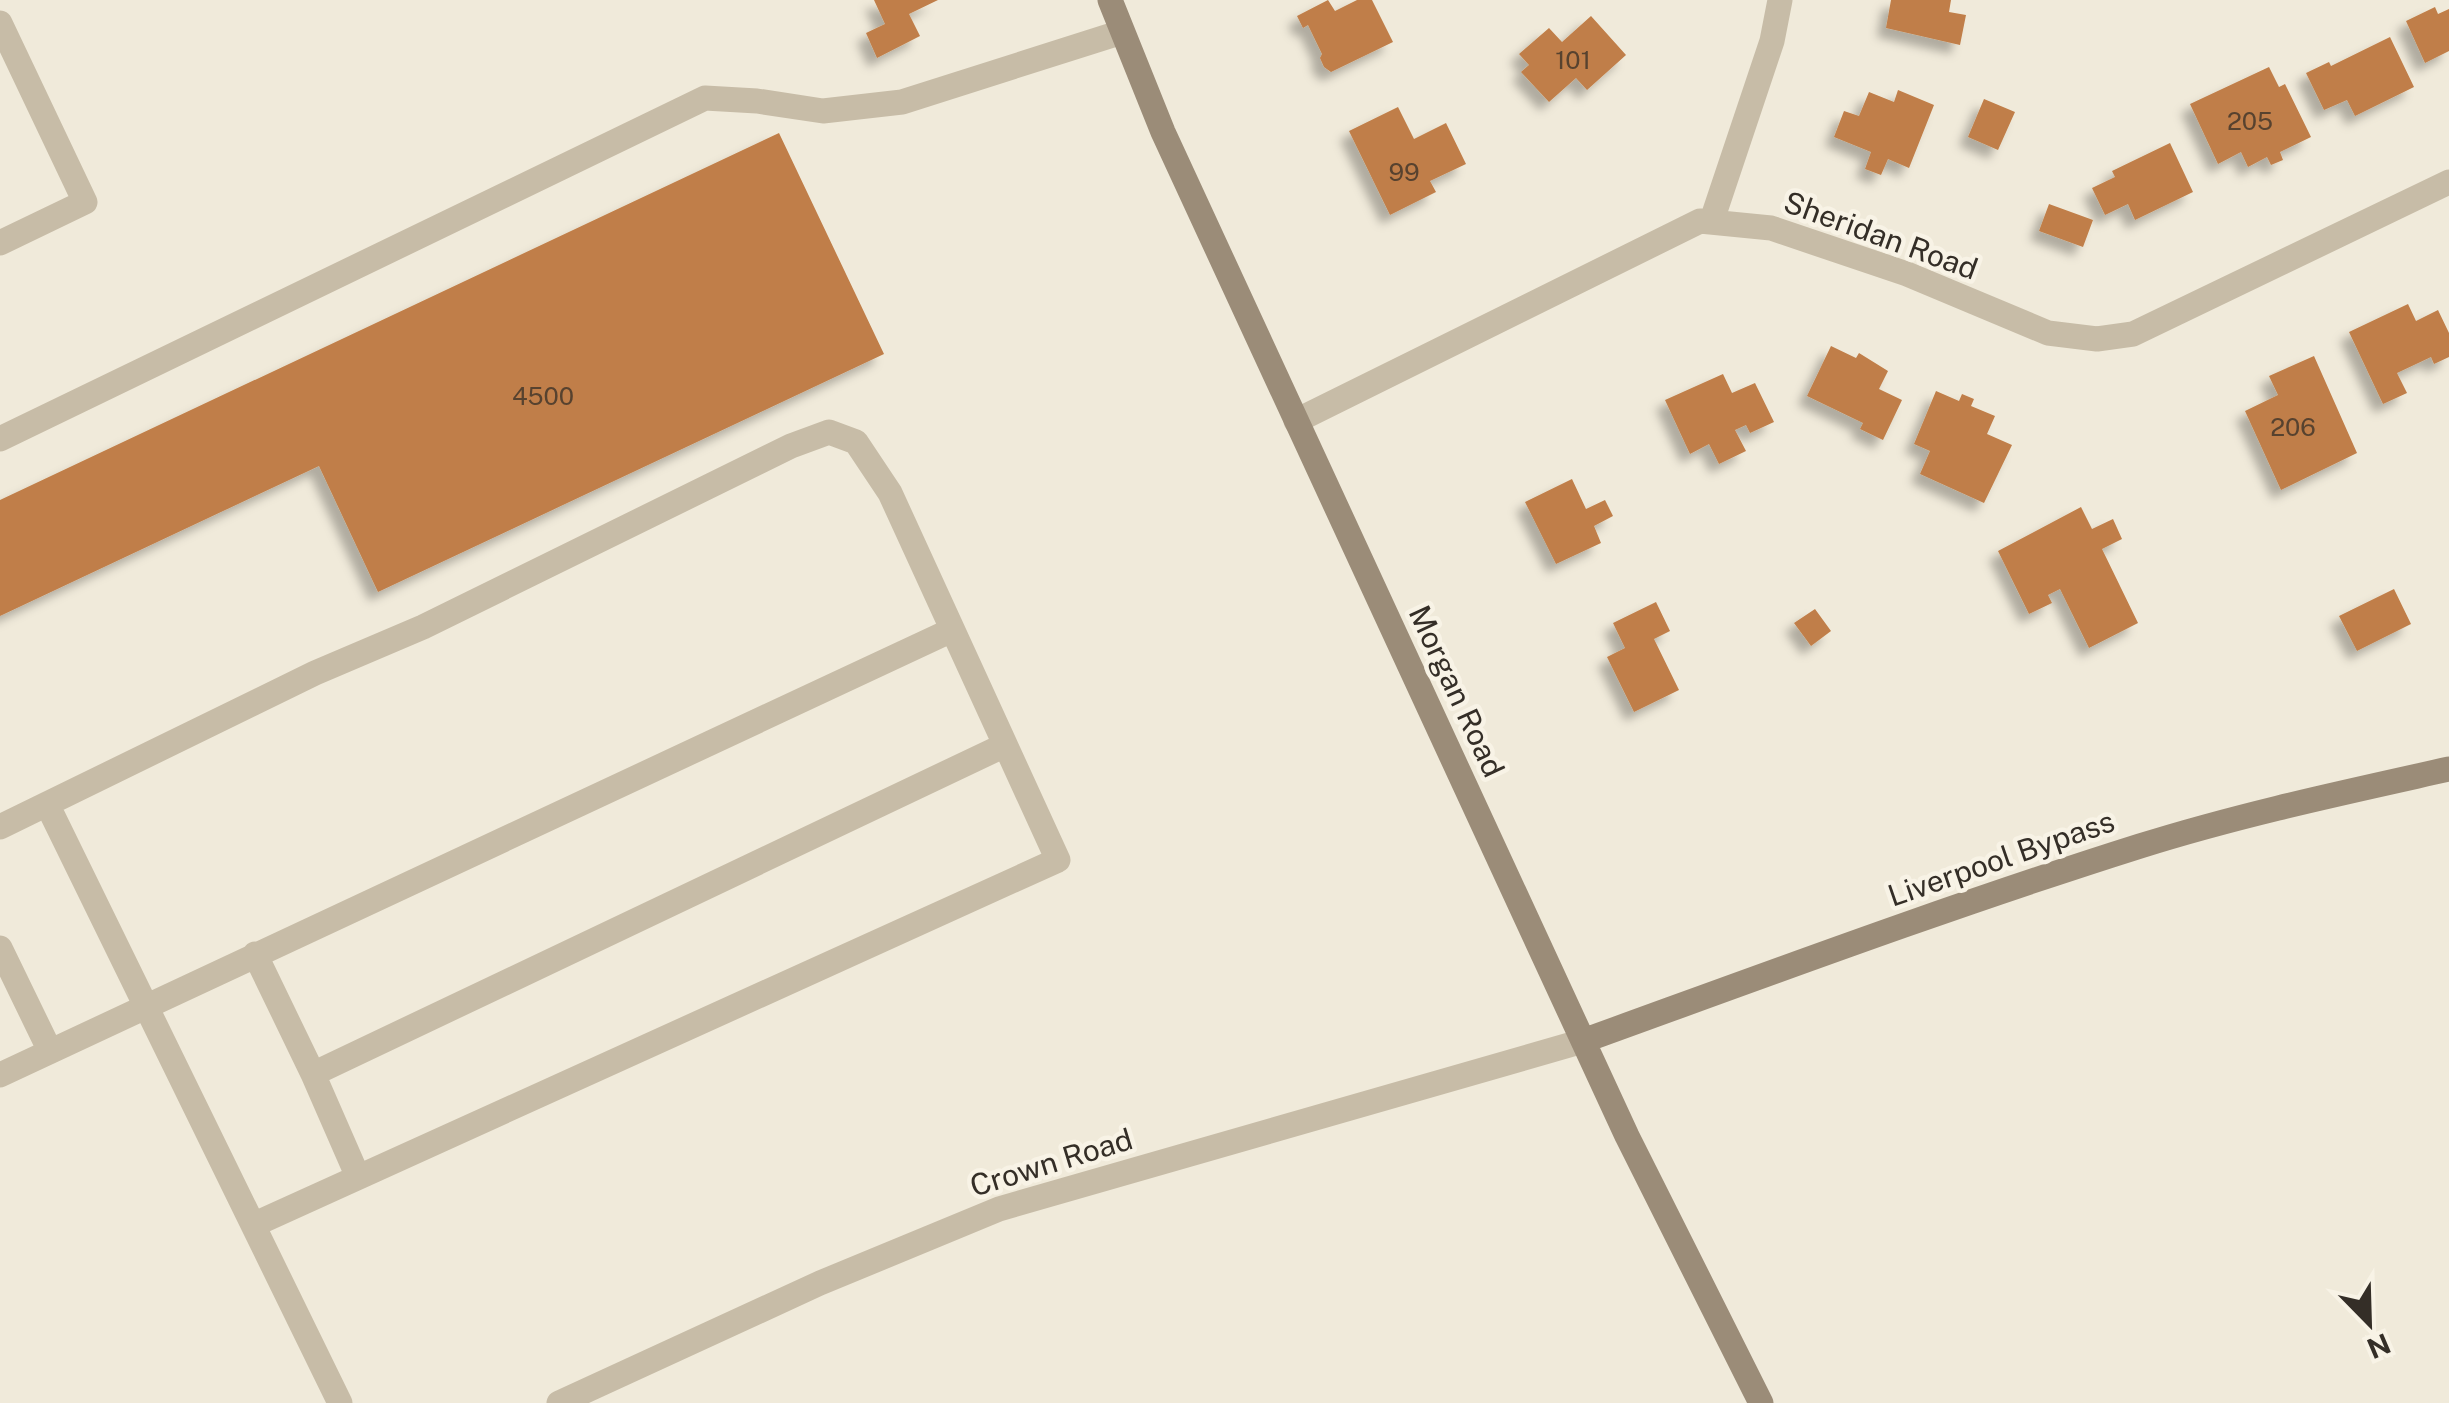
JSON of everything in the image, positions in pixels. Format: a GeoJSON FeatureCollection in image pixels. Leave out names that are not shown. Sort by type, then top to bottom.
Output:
{"type":"FeatureCollection","features":[{"type":"Feature","properties":{"kind":"street","name":"Morgan Road"},"geometry":{"type":"LineString","coordinates":[[1110,0],[1163,132],[1627,1136],[1761,1403]]}},
{"type":"Feature","properties":{"kind":"street"},"geometry":{"type":"LineString","coordinates":[[1712,220],[1772,41],[1780,0]]}},
{"type":"Feature","properties":{"kind":"street"},"geometry":{"type":"LineString","coordinates":[[0,23],[86,202],[0,243]]}},
{"type":"Feature","properties":{"kind":"street"},"geometry":{"type":"LineString","coordinates":[[0,439],[705,98],[823,111],[902,102],[1122,32]]}},
{"type":"Feature","properties":{"kind":"street","name":"Sheridan Road"},"geometry":{"type":"LineString","coordinates":[[1296,420],[1700,222],[1772,228],[1907,274],[2048,333],[2097,338],[2133,334],[2449,182]]}},
{"type":"Feature","properties":{"kind":"street"},"geometry":{"type":"LineString","coordinates":[[0,827],[315,673],[423,627],[791,446],[830,432],[856,442],[890,493],[1058,860],[254,1224]]}},
{"type":"Feature","properties":{"kind":"street"},"geometry":{"type":"LineString","coordinates":[[0,1075],[952,630]]}},
{"type":"Feature","properties":{"kind":"street"},"geometry":{"type":"LineString","coordinates":[[313,1074],[1005,746]]}},
{"type":"Feature","properties":{"kind":"street","name":"Liverpool Bypass"},"geometry":{"type":"LineString","coordinates":[[1583,1040],[1905,924],[2143,845],[2288,804],[2449,769]]}},
{"type":"Feature","properties":{"kind":"street"},"geometry":{"type":"LineString","coordinates":[[47,804],[340,1403]]}},
{"type":"Feature","properties":{"kind":"street"},"geometry":{"type":"LineString","coordinates":[[0,948],[50,1050]]}},
{"type":"Feature","properties":{"kind":"street"},"geometry":{"type":"LineString","coordinates":[[255,954],[358,1177]]}},
{"type":"Feature","properties":{"kind":"street","name":"Crown Road"},"geometry":{"type":"LineString","coordinates":[[559,1403],[820,1284],[999,1209],[1583,1040]]}},
{"type":"Feature","properties":{"kind":"building"},"geometry":{"type":"Polygon","coordinates":[[[874,0],[938,0],[909,14],[920,36],[877,58],[866,33],[885,24],[874,0]]]}},
{"type":"Feature","properties":{"kind":"building"},"geometry":{"type":"Polygon","coordinates":[[[1328,0],[1335,11],[1357,0],[1372,0],[1393,42],[1331,72],[1324,67],[1308,25],[1303,28],[1297,16],[1328,0]]]}},
{"type":"Feature","properties":{"kind":"building"},"geometry":{"type":"Polygon","coordinates":[[[1891,0],[1951,0],[1949,12],[1966,15],[1960,45],[1886,28],[1891,0]]]}},
{"type":"Feature","properties":{"kind":"building"},"geometry":{"type":"Polygon","coordinates":[[[2435,7],[2438,14],[2449,9],[2449,51],[2425,63],[2406,21],[2435,7]]]}},
{"type":"Feature","properties":{"kind":"building"},"geometry":{"type":"Polygon","coordinates":[[[1591,16],[1626,55],[1587,90],[1576,78],[1549,102],[1521,72],[1529,65],[1519,54],[1549,28],[1562,42],[1591,16]]]}},
{"type":"Feature","properties":{"kind":"building"},"geometry":{"type":"Polygon","coordinates":[[[2390,37],[2414,87],[2355,116],[2347,100],[2324,110],[2306,73],[2329,62],[2331,66],[2390,37]]]}},
{"type":"Feature","properties":{"kind":"building"},"geometry":{"type":"Polygon","coordinates":[[[2269,67],[2279,87],[2285,84],[2311,137],[2280,152],[2283,160],[2271,165],[2267,157],[2248,167],[2241,152],[2218,164],[2190,104],[2269,67]]]}},
{"type":"Feature","properties":{"kind":"building"},"geometry":{"type":"Polygon","coordinates":[[[1898,90],[1934,105],[1909,168],[1888,159],[1881,175],[1865,169],[1871,152],[1834,137],[1844,111],[1859,116],[1869,92],[1894,102],[1898,90]]]}},
{"type":"Feature","properties":{"kind":"building"},"geometry":{"type":"Polygon","coordinates":[[[1984,99],[2015,112],[1998,150],[1968,137],[1984,99]]]}},
{"type":"Feature","properties":{"kind":"building"},"geometry":{"type":"Polygon","coordinates":[[[1398,107],[1414,139],[1446,123],[1466,164],[1430,181],[1436,192],[1390,215],[1349,131],[1398,107]]]}},
{"type":"Feature","properties":{"kind":"building"},"geometry":{"type":"Polygon","coordinates":[[[779,133],[884,354],[378,592],[319,466],[0,616],[0,500],[779,133]]]}},
{"type":"Feature","properties":{"kind":"building"},"geometry":{"type":"Polygon","coordinates":[[[2170,143],[2193,192],[2135,220],[2128,204],[2105,215],[2092,188],[2115,177],[2112,171],[2170,143]]]}},
{"type":"Feature","properties":{"kind":"building"},"geometry":{"type":"Polygon","coordinates":[[[2049,204],[2093,220],[2083,247],[2039,231],[2049,204]]]}},
{"type":"Feature","properties":{"kind":"building"},"geometry":{"type":"Polygon","coordinates":[[[2408,304],[2416,321],[2438,310],[2449,333],[2449,357],[2434,364],[2431,357],[2397,373],[2407,393],[2383,404],[2349,332],[2408,304]]]}},
{"type":"Feature","properties":{"kind":"building"},"geometry":{"type":"Polygon","coordinates":[[[1831,346],[1856,358],[1859,353],[1888,371],[1879,389],[1902,400],[1883,440],[1860,429],[1863,423],[1807,396],[1831,346]]]}},
{"type":"Feature","properties":{"kind":"building"},"geometry":{"type":"Polygon","coordinates":[[[2314,356],[2357,453],[2281,490],[2245,411],[2278,395],[2269,376],[2314,356]]]}},
{"type":"Feature","properties":{"kind":"building"},"geometry":{"type":"Polygon","coordinates":[[[1723,374],[1732,393],[1755,383],[1774,422],[1750,433],[1746,425],[1735,430],[1746,451],[1719,464],[1709,444],[1690,454],[1665,400],[1723,374]]]}},
{"type":"Feature","properties":{"kind":"building"},"geometry":{"type":"Polygon","coordinates":[[[1936,391],[1959,401],[1962,394],[1974,399],[1971,406],[1995,416],[1987,434],[2012,445],[1984,503],[1920,474],[1930,451],[1914,444],[1936,391]]]}},
{"type":"Feature","properties":{"kind":"building"},"geometry":{"type":"Polygon","coordinates":[[[1572,479],[1586,509],[1605,500],[1613,516],[1594,526],[1601,543],[1556,564],[1525,502],[1572,479]]]}},
{"type":"Feature","properties":{"kind":"building"},"geometry":{"type":"Polygon","coordinates":[[[2081,507],[2092,529],[2113,519],[2122,539],[2102,549],[2138,623],[2089,648],[2060,589],[2048,595],[2052,603],[2029,614],[1998,551],[2081,507]]]}},
{"type":"Feature","properties":{"kind":"building"},"geometry":{"type":"Polygon","coordinates":[[[2394,589],[2411,624],[2357,651],[2339,616],[2394,589]]]}},
{"type":"Feature","properties":{"kind":"building"},"geometry":{"type":"Polygon","coordinates":[[[1656,602],[1670,631],[1654,639],[1679,690],[1634,712],[1607,657],[1625,648],[1613,623],[1656,602]]]}},
{"type":"Feature","properties":{"kind":"building"},"geometry":{"type":"Polygon","coordinates":[[[1815,609],[1831,631],[1811,646],[1794,623],[1815,609]]]}}]}
